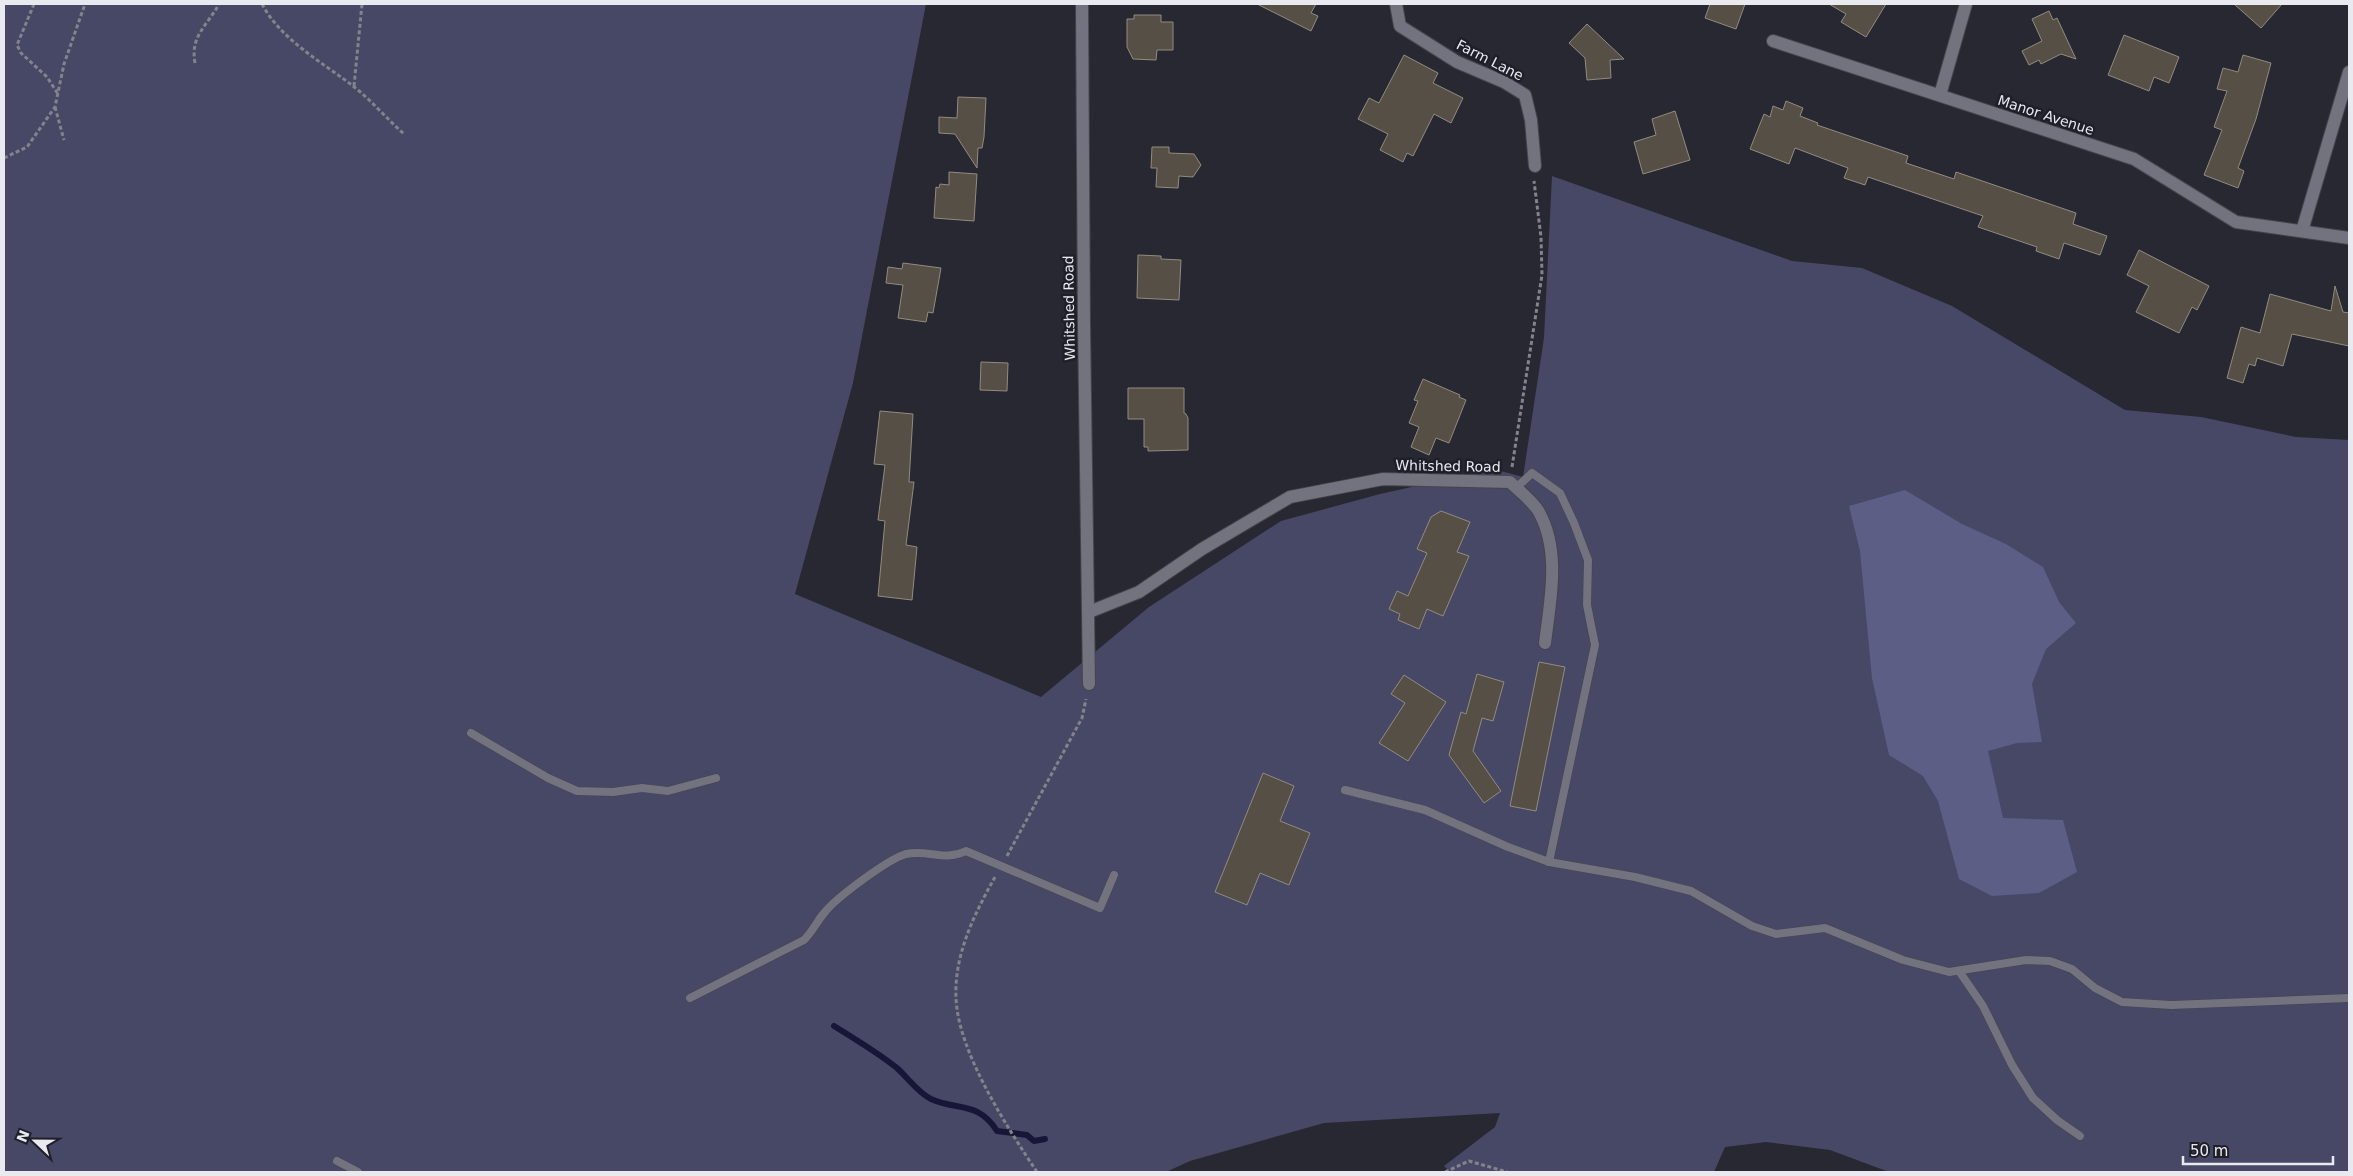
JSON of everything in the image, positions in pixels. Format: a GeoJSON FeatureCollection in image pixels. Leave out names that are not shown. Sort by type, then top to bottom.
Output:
{"type":"FeatureCollection","features":[{"type":"Feature","properties":{"kind":"street","name":"Whitshed Road"},"geometry":{"type":"LineString","coordinates":[[1082,4],[1089,684]]}},
{"type":"Feature","properties":{"kind":"street","name":"Farm Lane"},"geometry":{"type":"LineString","coordinates":[[1396,4],[1400,26],[1457,62],[1504,82],[1525,95],[1531,120],[1535,166]]}},
{"type":"Feature","properties":{"kind":"street"},"geometry":{"type":"LineString","coordinates":[[1940,95],[1966,4]]}},
{"type":"Feature","properties":{"kind":"street","name":"Manor Avenue"},"geometry":{"type":"LineString","coordinates":[[1772,41],[2134,159],[2236,222],[2349,238]]}},
{"type":"Feature","properties":{"kind":"street"},"geometry":{"type":"LineString","coordinates":[[2302,231],[2349,72]]}},
{"type":"Feature","properties":{"kind":"street","name":"Whitshed Road"},"geometry":{"type":"LineString","coordinates":[[1089,612],[1139,592],[1202,549],[1290,498],[1383,479],[1513,485]]}},
{"type":"Feature","properties":{"kind":"street"},"geometry":{"type":"LineString","coordinates":[[1513,485],[1539,510],[1550,538],[1552,586],[1545,644]]}},
{"type":"Feature","properties":{"kind":"lane"},"geometry":{"type":"LineString","coordinates":[[1513,485],[1532,473],[1560,493],[1588,560],[1587,604],[1594,645],[1550,862]]}},
{"type":"Feature","properties":{"kind":"lane"},"geometry":{"type":"LineString","coordinates":[[471,733],[548,778],[576,791],[612,792],[642,788],[668,791],[716,778]]}},
{"type":"Feature","properties":{"kind":"lane"},"geometry":{"type":"LineString","coordinates":[[1345,790],[1424,810],[1508,847],[1550,862],[1635,877],[1691,891],[1752,926],[1776,934],[1825,928],[1903,960],[1949,972],[2026,960],[2050,961],[2072,969],[2095,988],[2122,1002],[2171,1005],[2349,998]]}},
{"type":"Feature","properties":{"kind":"lane"},"geometry":{"type":"LineString","coordinates":[[690,998],[804,940],[814,930],[825,912],[884,863],[904,855],[915,852],[954,857],[966,851],[1100,908],[1114,875]]}},
{"type":"Feature","properties":{"kind":"lane"},"geometry":{"type":"LineString","coordinates":[[1959,971],[1983,1006],[2012,1065],[2033,1098],[2057,1120],[2080,1136]]}},
{"type":"Feature","properties":{"kind":"lane"},"geometry":{"type":"LineString","coordinates":[[337,1161],[358,1172]]}},
{"type":"Feature","properties":{"kind":"path"},"geometry":{"type":"LineString","coordinates":[[34,4],[18,45],[21,53],[47,77],[58,94]]}},
{"type":"Feature","properties":{"kind":"path"},"geometry":{"type":"LineString","coordinates":[[4,158],[27,147],[55,107],[64,64],[85,4]]}},
{"type":"Feature","properties":{"kind":"path"},"geometry":{"type":"LineString","coordinates":[[195,63],[192,50],[197,36],[219,4]]}},
{"type":"Feature","properties":{"kind":"path"},"geometry":{"type":"LineString","coordinates":[[262,4],[287,35],[321,64],[354,86],[404,134]]}},
{"type":"Feature","properties":{"kind":"path"},"geometry":{"type":"LineString","coordinates":[[354,86],[362,4]]}},
{"type":"Feature","properties":{"kind":"path"},"geometry":{"type":"LineString","coordinates":[[55,107],[64,140]]}},
{"type":"Feature","properties":{"kind":"path"},"geometry":{"type":"LineString","coordinates":[[1513,485],[1542,275],[1541,237],[1534,184],[1535,166]]}},
{"type":"Feature","properties":{"kind":"path"},"geometry":{"type":"LineString","coordinates":[[1036,1172],[1007,1126],[964,1041],[956,998],[961,955],[974,916],[1082,718],[1089,684]]}},
{"type":"Feature","properties":{"kind":"path"},"geometry":{"type":"LineString","coordinates":[[1446,1172],[1469,1161],[1507,1172]]}},
{"type":"Feature","properties":{"kind":"shaded area"},"geometry":{"type":"Polygon","coordinates":[[[4,4],[926,4],[853,383],[795,594],[1041,697],[1149,607],[1281,521],[1380,494],[1493,469],[1523,477],[1544,338],[1552,176],[1792,261],[1862,268],[1952,306],[2125,410],[2201,417],[2296,437],[2349,440],[2349,1172],[1889,1172],[1830,1150],[1766,1142],[1725,1147],[1714,1172],[1450,1172],[1444,1166],[1495,1127],[1500,1113],[1324,1123],[1190,1161],[1166,1172],[4,1172],[4,4]]]}},
{"type":"Feature","properties":{"kind":"shaded area"},"geometry":{"type":"Polygon","coordinates":[[[1905,490],[1962,524],[2006,544],[2043,567],[2059,602],[2076,623],[2046,649],[2032,684],[2042,742],[2017,743],[1988,751],[2003,818],[2063,820],[2077,872],[2039,893],[1992,896],[1959,879],[1938,801],[1923,776],[1889,755],[1872,678],[1860,551],[1849,506],[1905,490]]]}},
{"type":"Feature","properties":{"kind":"building"},"geometry":{"type":"Polygon","coordinates":[[[1257,4],[1316,4],[1311,13],[1318,16],[1311,31],[1257,4]]]}},
{"type":"Feature","properties":{"kind":"building"},"geometry":{"type":"Polygon","coordinates":[[[1710,4],[1745,4],[1736,29],[1705,18],[1710,4]]]}},
{"type":"Feature","properties":{"kind":"building"},"geometry":{"type":"Polygon","coordinates":[[[1829,4],[1886,4],[1866,37],[1841,22],[1846,14],[1829,4]]]}},
{"type":"Feature","properties":{"kind":"building"},"geometry":{"type":"Polygon","coordinates":[[[2234,4],[2282,4],[2261,28],[2234,4]]]}},
{"type":"Feature","properties":{"kind":"building"},"geometry":{"type":"Polygon","coordinates":[[[2049,11],[2053,20],[2057,18],[2076,59],[2061,54],[2041,64],[2039,60],[2029,65],[2022,51],[2042,41],[2032,19],[2049,11]]]}},
{"type":"Feature","properties":{"kind":"building"},"geometry":{"type":"Polygon","coordinates":[[[1134,15],[1161,15],[1161,22],[1173,22],[1173,50],[1157,50],[1156,60],[1133,59],[1127,47],[1127,19],[1134,19],[1134,15]]]}},
{"type":"Feature","properties":{"kind":"building"},"geometry":{"type":"Polygon","coordinates":[[[1587,24],[1624,59],[1610,60],[1611,78],[1587,80],[1585,58],[1569,43],[1587,24]]]}},
{"type":"Feature","properties":{"kind":"building"},"geometry":{"type":"Polygon","coordinates":[[[2124,35],[2179,57],[2169,83],[2154,77],[2149,91],[2108,75],[2124,35]]]}},
{"type":"Feature","properties":{"kind":"building"},"geometry":{"type":"Polygon","coordinates":[[[1404,55],[1438,73],[1433,83],[1463,98],[1451,123],[1434,114],[1413,156],[1407,153],[1403,162],[1380,150],[1388,134],[1358,119],[1369,98],[1379,103],[1404,55]]]}},
{"type":"Feature","properties":{"kind":"building"},"geometry":{"type":"Polygon","coordinates":[[[2243,55],[2271,63],[2256,119],[2238,168],[2244,171],[2238,188],[2204,175],[2222,130],[2214,127],[2227,91],[2217,89],[2223,68],[2238,72],[2243,55]]]}},
{"type":"Feature","properties":{"kind":"building"},"geometry":{"type":"Polygon","coordinates":[[[958,97],[986,98],[984,137],[982,148],[978,148],[977,168],[955,134],[939,133],[939,117],[957,118],[958,97]]]}},
{"type":"Feature","properties":{"kind":"building"},"geometry":{"type":"Polygon","coordinates":[[[1786,101],[1803,108],[1800,116],[1818,123],[1817,125],[1908,156],[1906,163],[1954,179],[1956,172],[2076,213],[2073,224],[2107,236],[2100,255],[2064,243],[2059,259],[2036,251],[2037,247],[1978,227],[1983,216],[1868,177],[1865,185],[1844,178],[1848,168],[1795,148],[1789,164],[1750,149],[1764,114],[1770,117],[1773,106],[1783,110],[1786,101]]]}},
{"type":"Feature","properties":{"kind":"building"},"geometry":{"type":"Polygon","coordinates":[[[1675,111],[1690,160],[1643,174],[1634,142],[1656,135],[1652,119],[1675,111]]]}},
{"type":"Feature","properties":{"kind":"building"},"geometry":{"type":"Polygon","coordinates":[[[1152,147],[1169,147],[1169,153],[1194,154],[1201,165],[1193,177],[1179,176],[1178,188],[1156,187],[1157,168],[1151,168],[1152,147]]]}},
{"type":"Feature","properties":{"kind":"building"},"geometry":{"type":"Polygon","coordinates":[[[949,172],[977,174],[974,221],[934,218],[936,187],[939,188],[940,184],[949,185],[949,172]]]}},
{"type":"Feature","properties":{"kind":"building"},"geometry":{"type":"Polygon","coordinates":[[[2139,250],[2209,286],[2197,310],[2192,307],[2179,333],[2136,312],[2149,286],[2127,275],[2139,250]]]}},
{"type":"Feature","properties":{"kind":"building"},"geometry":{"type":"Polygon","coordinates":[[[1138,255],[1161,256],[1161,259],[1181,260],[1179,300],[1137,298],[1138,255]]]}},
{"type":"Feature","properties":{"kind":"building"},"geometry":{"type":"Polygon","coordinates":[[[903,263],[941,268],[933,313],[928,312],[926,322],[898,318],[903,285],[886,283],[888,267],[902,269],[903,263]]]}},
{"type":"Feature","properties":{"kind":"building"},"geometry":{"type":"Polygon","coordinates":[[[2335,286],[2343,312],[2349,313],[2349,346],[2292,334],[2283,366],[2257,358],[2255,366],[2249,364],[2243,383],[2227,378],[2241,327],[2260,333],[2270,294],[2331,311],[2335,286]]]}},
{"type":"Feature","properties":{"kind":"building"},"geometry":{"type":"Polygon","coordinates":[[[981,362],[1008,363],[1007,391],[980,390],[981,362]]]}},
{"type":"Feature","properties":{"kind":"building"},"geometry":{"type":"Polygon","coordinates":[[[1423,379],[1460,395],[1459,397],[1466,400],[1449,443],[1436,438],[1429,455],[1411,447],[1419,427],[1409,423],[1418,401],[1414,400],[1423,379]]]}},
{"type":"Feature","properties":{"kind":"building"},"geometry":{"type":"Polygon","coordinates":[[[1128,388],[1184,388],[1184,413],[1188,418],[1188,450],[1148,451],[1148,447],[1144,447],[1144,419],[1128,419],[1128,388]]]}},
{"type":"Feature","properties":{"kind":"building"},"geometry":{"type":"Polygon","coordinates":[[[880,411],[913,414],[909,482],[914,482],[906,545],[917,547],[912,600],[878,596],[885,521],[878,520],[885,465],[874,464],[880,411]]]}},
{"type":"Feature","properties":{"kind":"building"},"geometry":{"type":"Polygon","coordinates":[[[1441,511],[1470,522],[1457,552],[1469,556],[1443,616],[1427,609],[1419,629],[1398,620],[1400,614],[1389,609],[1397,591],[1408,596],[1427,553],[1417,549],[1431,517],[1441,511]]]}},
{"type":"Feature","properties":{"kind":"building"},"geometry":{"type":"Polygon","coordinates":[[[1539,662],[1565,667],[1536,811],[1510,806],[1539,662]]]}},
{"type":"Feature","properties":{"kind":"building"},"geometry":{"type":"Polygon","coordinates":[[[1477,674],[1504,682],[1493,721],[1482,718],[1473,751],[1501,791],[1484,803],[1449,755],[1461,712],[1466,714],[1477,674]]]}},
{"type":"Feature","properties":{"kind":"building"},"geometry":{"type":"Polygon","coordinates":[[[1404,675],[1446,702],[1408,761],[1379,743],[1405,703],[1391,694],[1404,675]]]}},
{"type":"Feature","properties":{"kind":"building"},"geometry":{"type":"Polygon","coordinates":[[[1263,773],[1294,786],[1280,821],[1310,833],[1289,885],[1260,873],[1247,905],[1215,892],[1263,773]]]}},
{"type":"Feature","properties":{"kind":"waterway"},"geometry":{"type":"LineString","coordinates":[[834,1026],[897,1068],[913,1085],[931,1099],[975,1111],[990,1122],[997,1131],[1027,1135],[1034,1141],[1045,1139]]}}]}
